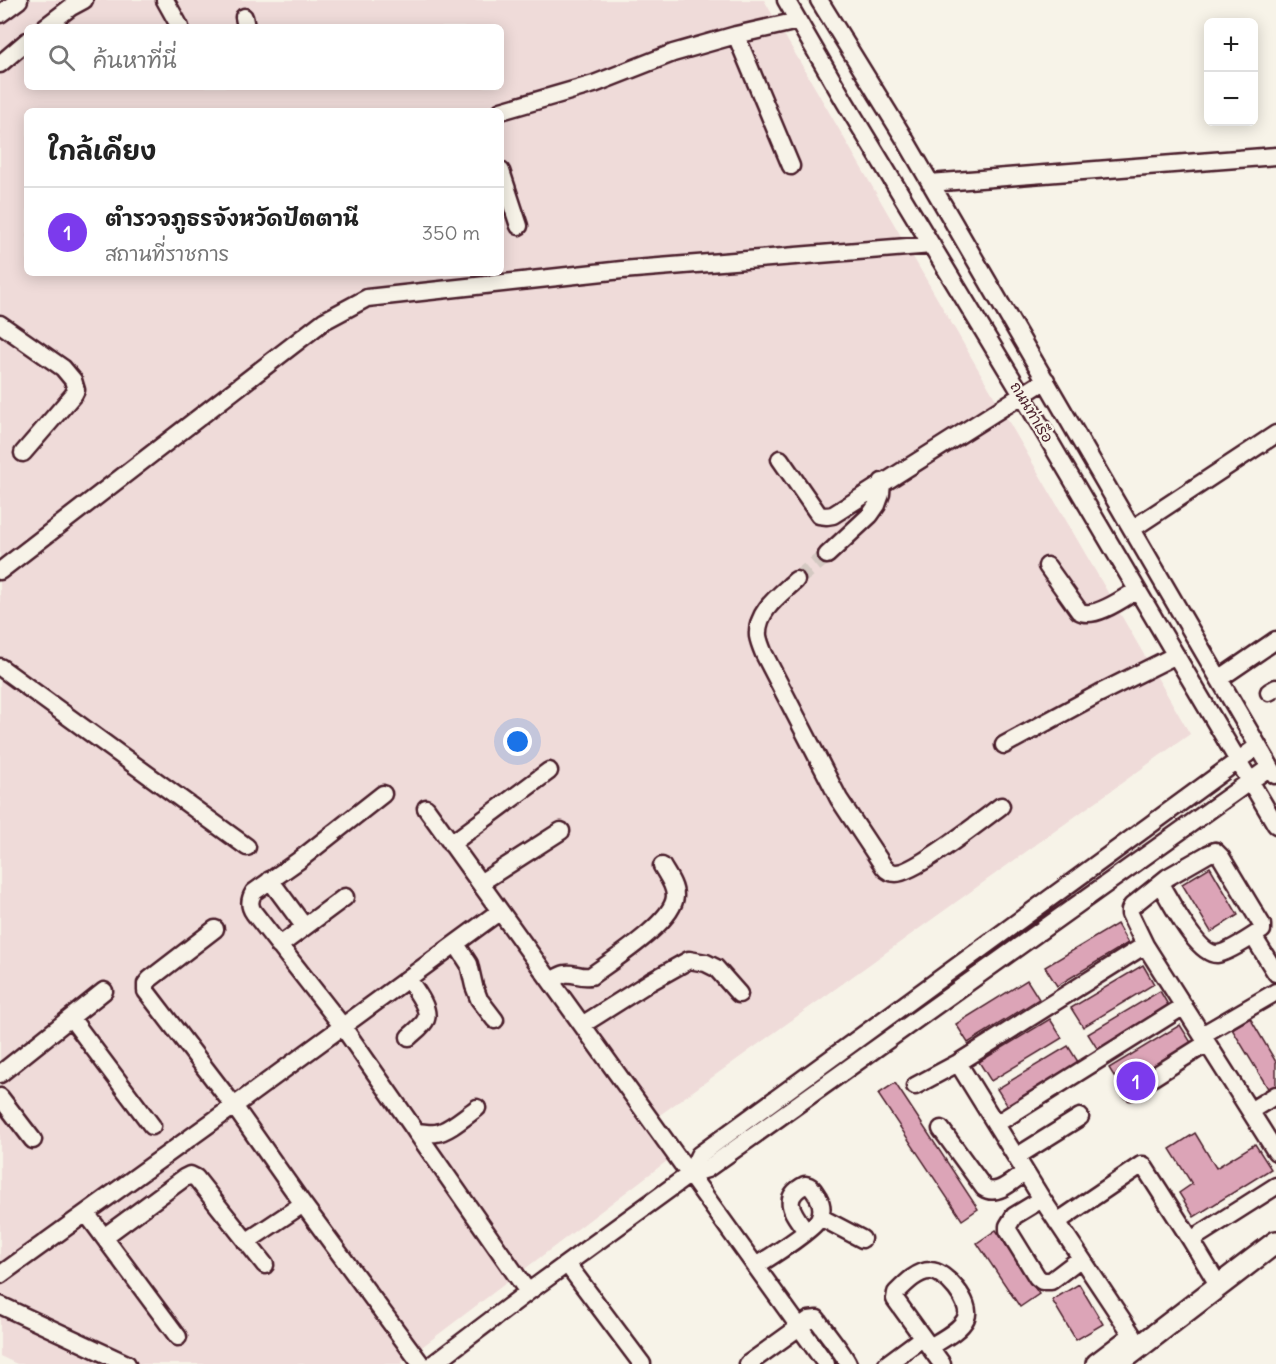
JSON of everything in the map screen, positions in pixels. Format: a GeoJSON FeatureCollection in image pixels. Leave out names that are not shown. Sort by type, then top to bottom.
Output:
{"type":"FeatureCollection","features":[{"type":"Feature","properties":{"kind":"main road"},"geometry":{"type":"LineString","coordinates":[[1117,1364],[1276,1242]]}},
{"type":"Feature","properties":{"kind":"main road"},"geometry":{"type":"LineString","coordinates":[[1097,1364],[1133,1336],[1219,1286]]}},
{"type":"Feature","properties":{"kind":"main road"},"geometry":{"type":"LineString","coordinates":[[1139,1364],[1175,1336],[1219,1286]]}},
{"type":"Feature","properties":{"kind":"street"},"geometry":{"type":"LineString","coordinates":[[0,14],[19,0]]}},
{"type":"Feature","properties":{"kind":"street"},"geometry":{"type":"LineString","coordinates":[[49,24],[84,0]]}},
{"type":"Feature","properties":{"kind":"street"},"geometry":{"type":"LineString","coordinates":[[165,0],[178,24]]}},
{"type":"Feature","properties":{"kind":"street","name":"ถนนท่าเรือ"},"geometry":{"type":"LineString","coordinates":[[786,0],[1276,825]]}},
{"type":"Feature","properties":{"kind":"street","name":"ถนนท่าเรือ"},"geometry":{"type":"LineString","coordinates":[[819,0],[1046,380],[1273,772]]}},
{"type":"Feature","properties":{"kind":"street"},"geometry":{"type":"LineString","coordinates":[[504,110],[594,84],[672,53],[798,21]]}},
{"type":"Feature","properties":{"kind":"street"},"geometry":{"type":"LineString","coordinates":[[736,35],[791,166]]}},
{"type":"Feature","properties":{"kind":"street"},"geometry":{"type":"LineString","coordinates":[[0,64],[24,44]]}},
{"type":"Feature","properties":{"kind":"street"},"geometry":{"type":"LineString","coordinates":[[930,183],[1276,156]]}},
{"type":"Feature","properties":{"kind":"street"},"geometry":{"type":"LineString","coordinates":[[504,180],[519,226]]}},
{"type":"Feature","properties":{"kind":"street"},"geometry":{"type":"LineString","coordinates":[[0,571],[324,321],[367,298],[622,270],[932,245]]}},
{"type":"Feature","properties":{"kind":"street"},"geometry":{"type":"LineString","coordinates":[[0,324],[63,368],[73,380],[76,390],[23,453]]}},
{"type":"Feature","properties":{"kind":"street"},"geometry":{"type":"LineString","coordinates":[[780,459],[819,515],[833,515],[1046,380]]}},
{"type":"Feature","properties":{"kind":"street"},"geometry":{"type":"LineString","coordinates":[[1132,529],[1276,434]]}},
{"type":"Feature","properties":{"kind":"street"},"geometry":{"type":"LineString","coordinates":[[827,555],[870,516],[881,494],[882,482]]}},
{"type":"Feature","properties":{"kind":"street"},"geometry":{"type":"LineString","coordinates":[[1047,567],[1079,610],[1085,614],[1103,609],[1137,590]]}},
{"type":"Feature","properties":{"kind":"street"},"geometry":{"type":"LineString","coordinates":[[796,580],[766,608],[762,616],[758,638],[764,654],[839,798],[884,867],[897,874],[921,863],[1001,806]]}},
{"type":"Feature","properties":{"kind":"street"},"geometry":{"type":"LineString","coordinates":[[1219,679],[1276,640]]}},
{"type":"Feature","properties":{"kind":"street"},"geometry":{"type":"LineString","coordinates":[[1004,745],[1100,693],[1176,656]]}},
{"type":"Feature","properties":{"kind":"street"},"geometry":{"type":"LineString","coordinates":[[0,667],[247,847]]}},
{"type":"Feature","properties":{"kind":"street"},"geometry":{"type":"LineString","coordinates":[[690,1174],[699,1155],[1258,746]]}},
{"type":"Feature","properties":{"kind":"street"},"geometry":{"type":"LineString","coordinates":[[451,843],[549,771]]}},
{"type":"Feature","properties":{"kind":"street"},"geometry":{"type":"LineString","coordinates":[[433,1364],[690,1174],[707,1169],[1251,781],[1273,772]]}},
{"type":"Feature","properties":{"kind":"street"},"geometry":{"type":"LineString","coordinates":[[383,794],[298,861],[254,892],[250,898],[250,906],[343,1027],[528,1292]]}},
{"type":"Feature","properties":{"kind":"street"},"geometry":{"type":"LineString","coordinates":[[426,808],[826,1364]]}},
{"type":"Feature","properties":{"kind":"street"},"geometry":{"type":"LineString","coordinates":[[480,884],[561,831]]}},
{"type":"Feature","properties":{"kind":"street"},"geometry":{"type":"LineString","coordinates":[[1160,885],[1191,935],[1207,952],[1215,954],[1223,952],[1262,930],[1263,925],[1215,851],[1168,877],[1130,910],[1145,945],[1276,1152]]}},
{"type":"Feature","properties":{"kind":"street"},"geometry":{"type":"LineString","coordinates":[[551,981],[566,974],[591,976],[662,921],[675,898],[674,889],[663,866]]}},
{"type":"Feature","properties":{"kind":"street"},"geometry":{"type":"LineString","coordinates":[[270,880],[304,926]]}},
{"type":"Feature","properties":{"kind":"street"},"geometry":{"type":"LineString","coordinates":[[279,945],[345,897]]}},
{"type":"Feature","properties":{"kind":"street"},"geometry":{"type":"LineString","coordinates":[[0,1275],[500,911]]}},
{"type":"Feature","properties":{"kind":"street"},"geometry":{"type":"LineString","coordinates":[[215,929],[150,979],[146,984],[146,991],[234,1106],[421,1364]]}},
{"type":"Feature","properties":{"kind":"street"},"geometry":{"type":"LineString","coordinates":[[1253,936],[1276,972]]}},
{"type":"Feature","properties":{"kind":"street"},"geometry":{"type":"LineString","coordinates":[[456,944],[469,964],[479,999],[495,1020]]}},
{"type":"Feature","properties":{"kind":"street"},"geometry":{"type":"LineString","coordinates":[[915,1086],[958,1063],[1145,945]]}},
{"type":"Feature","properties":{"kind":"street"},"geometry":{"type":"LineString","coordinates":[[582,1024],[689,960],[706,963],[716,968],[739,994]]}},
{"type":"Feature","properties":{"kind":"street"},"geometry":{"type":"LineString","coordinates":[[408,979],[425,1007],[426,1014],[426,1018],[409,1037]]}},
{"type":"Feature","properties":{"kind":"street"},"geometry":{"type":"LineString","coordinates":[[0,1074],[104,991]]}},
{"type":"Feature","properties":{"kind":"street"},"geometry":{"type":"LineString","coordinates":[[1131,1091],[1276,992]]}},
{"type":"Feature","properties":{"kind":"street"},"geometry":{"type":"LineString","coordinates":[[996,1124],[1184,1006]]}},
{"type":"Feature","properties":{"kind":"street"},"geometry":{"type":"LineString","coordinates":[[71,1018],[152,1126]]}},
{"type":"Feature","properties":{"kind":"street"},"geometry":{"type":"LineString","coordinates":[[958,1063],[1042,1199],[1133,1336]]}},
{"type":"Feature","properties":{"kind":"street"},"geometry":{"type":"LineString","coordinates":[[1250,1111],[1276,1095]]}},
{"type":"Feature","properties":{"kind":"street"},"geometry":{"type":"LineString","coordinates":[[0,1097],[33,1140]]}},
{"type":"Feature","properties":{"kind":"street"},"geometry":{"type":"LineString","coordinates":[[416,1132],[436,1134],[477,1108]]}},
{"type":"Feature","properties":{"kind":"street"},"geometry":{"type":"LineString","coordinates":[[1016,1157],[1080,1117]]}},
{"type":"Feature","properties":{"kind":"street"},"geometry":{"type":"LineString","coordinates":[[941,1129],[988,1191],[1000,1189],[1025,1172]]}},
{"type":"Feature","properties":{"kind":"street"},"geometry":{"type":"LineString","coordinates":[[1057,1222],[1141,1165],[1147,1170],[1219,1286]]}},
{"type":"Feature","properties":{"kind":"street"},"geometry":{"type":"LineString","coordinates":[[104,1237],[190,1175],[196,1178],[265,1265]]}},
{"type":"Feature","properties":{"kind":"street"},"geometry":{"type":"LineString","coordinates":[[756,1266],[806,1231],[820,1217],[822,1204],[811,1187],[805,1185],[791,1196],[790,1205],[806,1231]]}},
{"type":"Feature","properties":{"kind":"street"},"geometry":{"type":"LineString","coordinates":[[1191,1240],[1276,1186]]}},
{"type":"Feature","properties":{"kind":"street"},"geometry":{"type":"LineString","coordinates":[[1042,1199],[1014,1216],[1008,1226],[1008,1230],[1037,1277],[1042,1281],[1051,1281],[1081,1258]]}},
{"type":"Feature","properties":{"kind":"street"},"geometry":{"type":"LineString","coordinates":[[246,1242],[303,1204]]}},
{"type":"Feature","properties":{"kind":"street"},"geometry":{"type":"LineString","coordinates":[[86,1213],[178,1336]]}},
{"type":"Feature","properties":{"kind":"street"},"geometry":{"type":"LineString","coordinates":[[820,1217],[862,1239]]}},
{"type":"Feature","properties":{"kind":"street"},"geometry":{"type":"LineString","coordinates":[[567,1264],[642,1364]]}},
{"type":"Feature","properties":{"kind":"street"},"geometry":{"type":"LineString","coordinates":[[887,1364],[926,1342],[956,1330],[967,1317],[968,1313],[962,1299],[948,1279],[932,1270],[922,1272],[896,1293],[895,1299],[926,1342],[942,1364]]}},
{"type":"Feature","properties":{"kind":"street"},"geometry":{"type":"LineString","coordinates":[[0,1305],[127,1364]]}},
{"type":"Feature","properties":{"kind":"street"},"geometry":{"type":"LineString","coordinates":[[748,1364],[809,1320],[817,1319],[847,1359],[848,1364]]}},
{"type":"Feature","properties":{"kind":"shaded area"},"geometry":{"type":"Polygon","coordinates":[[[0,0],[764,0],[1190,734],[643,1127],[667,1161],[402,1362],[403,1364],[17,1364],[0,1356],[0,0]]]}},
{"type":"Feature","properties":{"kind":"building"},"geometry":{"type":"Polygon","coordinates":[[[1210,867],[1238,915],[1211,932],[1182,884],[1210,867]]]}},
{"type":"Feature","properties":{"kind":"building"},"geometry":{"type":"Polygon","coordinates":[[[1117,924],[1128,943],[1057,986],[1045,967],[1117,924]]]}},
{"type":"Feature","properties":{"kind":"building"},"geometry":{"type":"Polygon","coordinates":[[[1143,965],[1154,984],[1083,1027],[1071,1008],[1143,965]]]}},
{"type":"Feature","properties":{"kind":"building"},"geometry":{"type":"Polygon","coordinates":[[[1027,980],[1039,999],[968,1043],[956,1024],[1027,980]]]}},
{"type":"Feature","properties":{"kind":"building"},"geometry":{"type":"Polygon","coordinates":[[[1160,991],[1171,1010],[1100,1053],[1088,1034],[1160,991]]]}},
{"type":"Feature","properties":{"kind":"building"},"geometry":{"type":"Polygon","coordinates":[[[1250,1018],[1276,1062],[1276,1086],[1269,1090],[1232,1029],[1250,1018]]]}},
{"type":"Feature","properties":{"kind":"building"},"geometry":{"type":"Polygon","coordinates":[[[1050,1019],[1062,1038],[991,1081],[979,1062],[1050,1019]]]}},
{"type":"Feature","properties":{"kind":"building"},"geometry":{"type":"Polygon","coordinates":[[[1180,1025],[1192,1044],[1121,1087],[1109,1068],[1180,1025]]]}},
{"type":"Feature","properties":{"kind":"building"},"geometry":{"type":"Polygon","coordinates":[[[1068,1046],[1080,1065],[1009,1108],[997,1089],[1068,1046]]]}},
{"type":"Feature","properties":{"kind":"building"},"geometry":{"type":"Polygon","coordinates":[[[895,1083],[978,1209],[962,1220],[878,1094],[895,1083]]]}},
{"type":"Feature","properties":{"kind":"building"},"geometry":{"type":"Polygon","coordinates":[[[1195,1133],[1216,1168],[1255,1144],[1271,1169],[1194,1217],[1179,1193],[1192,1184],[1170,1149],[1195,1133]]]}},
{"type":"Feature","properties":{"kind":"building"},"geometry":{"type":"Polygon","coordinates":[[[996,1230],[1039,1294],[1020,1307],[977,1243],[996,1230]]]}},
{"type":"Feature","properties":{"kind":"building"},"geometry":{"type":"Polygon","coordinates":[[[1079,1284],[1103,1324],[1076,1340],[1052,1300],[1079,1284]]]}},
{"type":"Feature","properties":{"kind":"tunnel"},"geometry":{"type":"LineString","coordinates":[[796,580],[827,555]]}},
{"type":"Feature","properties":{"kind":"place","name":"ตำรวจภูธรจังหวัดปัตตานี"},"geometry":{"type":"Point","coordinates":[1136,1081]}}]}
